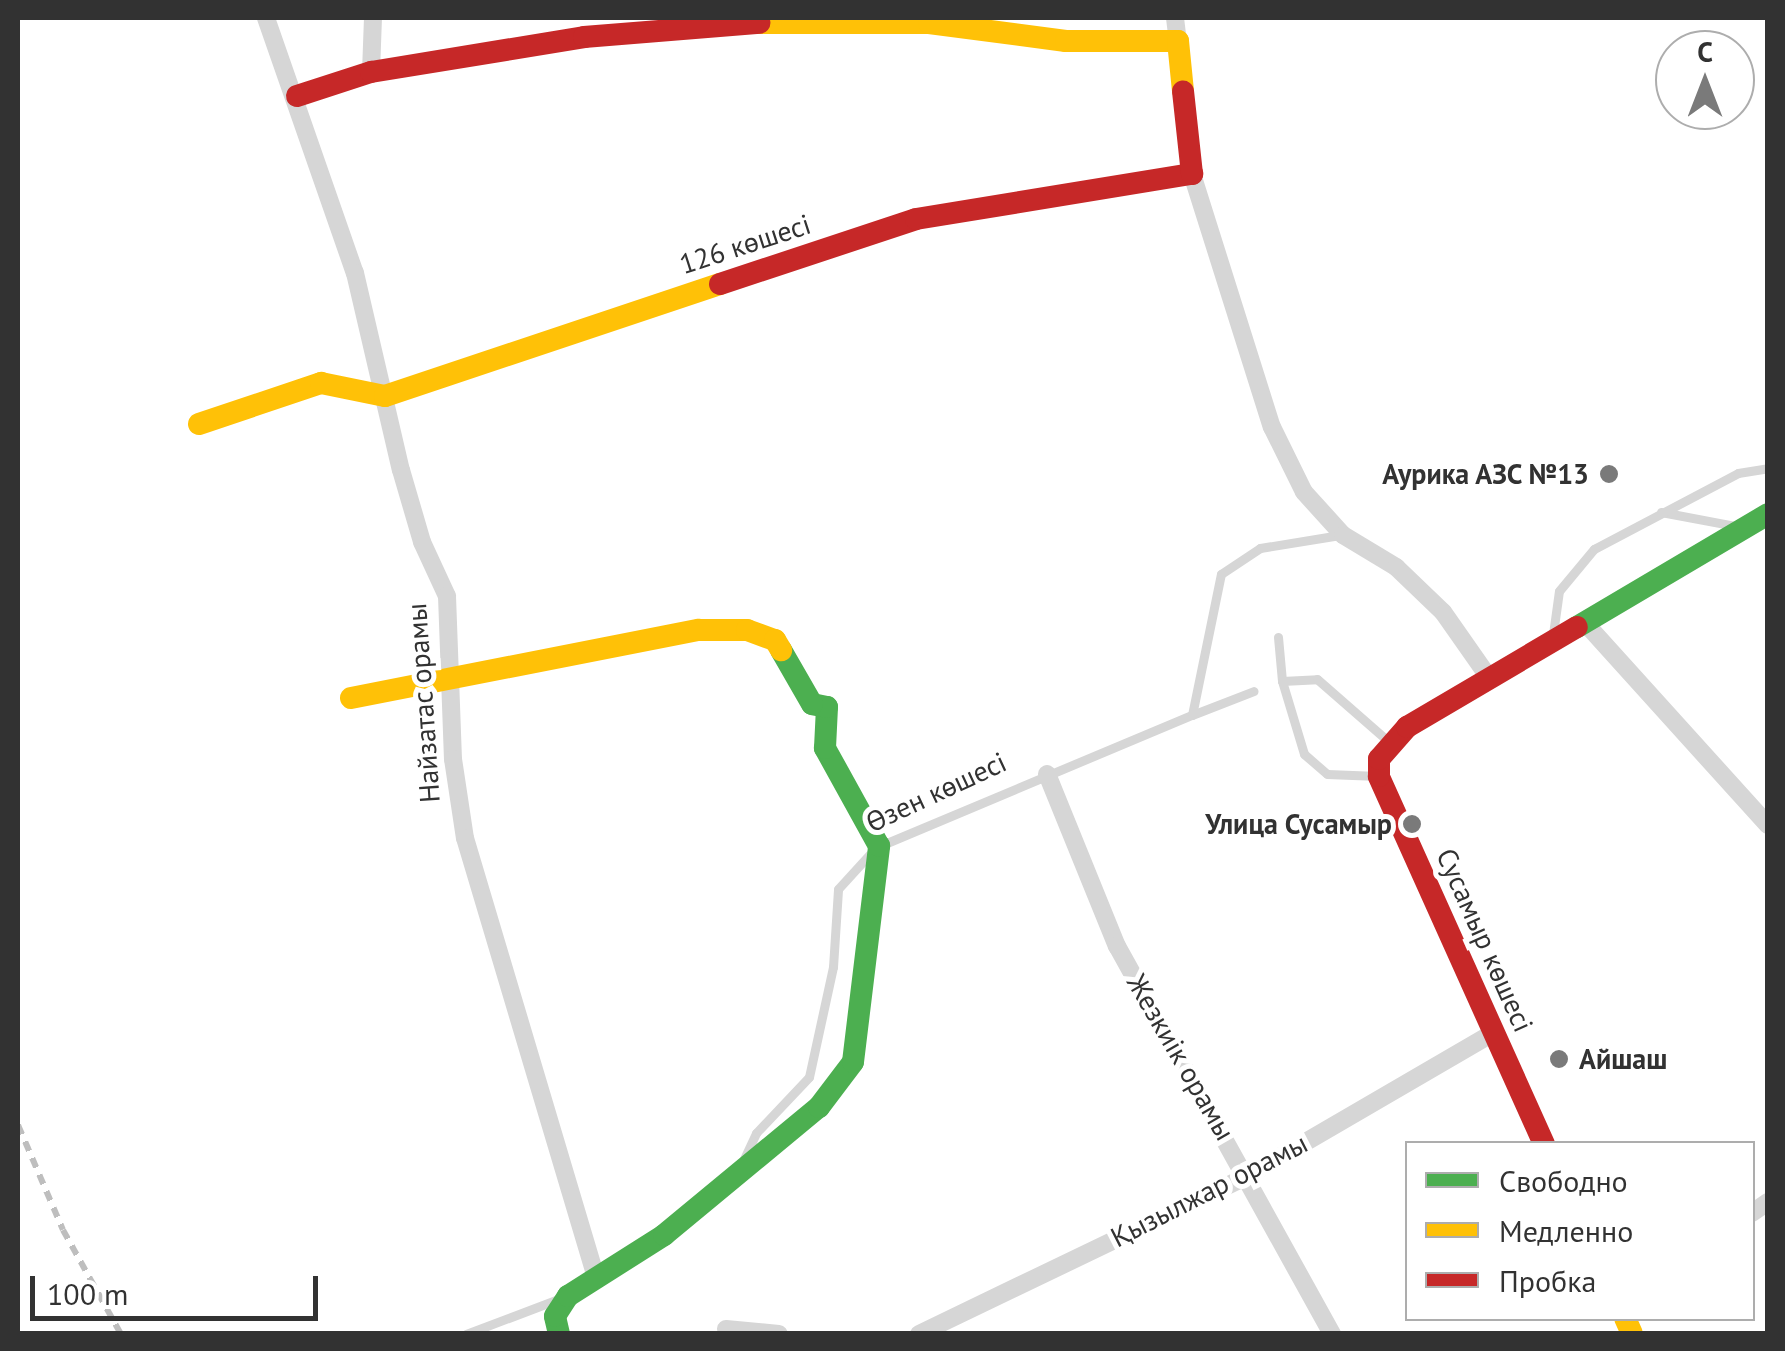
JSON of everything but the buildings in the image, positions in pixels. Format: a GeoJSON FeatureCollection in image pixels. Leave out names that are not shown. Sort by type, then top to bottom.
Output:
{"type":"FeatureCollection","features":[{"type":"Feature","properties":{"kind":"street","name":"Найзатас орамы"},"geometry":{"type":"LineString","coordinates":[[266,18],[297,96],[355,273],[422,542],[448,596],[453,759],[465,838],[595,1273]]}},
{"type":"Feature","properties":{"kind":"street"},"geometry":{"type":"LineString","coordinates":[[371,72],[372,18]]}},
{"type":"Feature","properties":{"kind":"street"},"geometry":{"type":"LineString","coordinates":[[297,96],[371,72],[584,37],[806,20],[929,23],[1066,40],[1177,29],[1192,174],[1272,427],[1304,492],[1343,535],[1396,567],[1443,612],[1490,679]]}},
{"type":"Feature","properties":{"kind":"street","name":"126 көшесі"},"geometry":{"type":"LineString","coordinates":[[199,424],[320,383],[385,396],[916,219],[1192,174]]}},
{"type":"Feature","properties":{"kind":"street"},"geometry":{"type":"LineString","coordinates":[[1382,759],[1490,679],[1768,514]]}},
{"type":"Feature","properties":{"kind":"street"},"geometry":{"type":"LineString","coordinates":[[1587,624],[1768,825]]}},
{"type":"Feature","properties":{"kind":"street"},"geometry":{"type":"LineString","coordinates":[[351,698],[722,627],[776,640],[812,704],[827,706],[825,748],[879,846],[853,1062],[819,1107],[664,1236],[595,1273],[568,1296],[555,1316],[559,1334]]}},
{"type":"Feature","properties":{"kind":"street","name":"Сусамыр көшесі"},"geometry":{"type":"LineString","coordinates":[[1382,759],[1493,1033],[1543,1141]]}},
{"type":"Feature","properties":{"kind":"street","name":"Жезкиік орамы"},"geometry":{"type":"LineString","coordinates":[[1047,774],[1117,946],[1249,1175],[1332,1334]]}},
{"type":"Feature","properties":{"kind":"street","name":"Қызылжар орамы"},"geometry":{"type":"LineString","coordinates":[[919,1334],[1249,1175],[1493,1033]]}},
{"type":"Feature","properties":{"kind":"street"},"geometry":{"type":"LineString","coordinates":[[726,1328],[779,1334]]}},
{"type":"Feature","properties":{"kind":"lane"},"geometry":{"type":"LineString","coordinates":[[1552,644],[1559,591],[1571,569],[1660,512],[1738,473],[1768,468]]}},
{"type":"Feature","properties":{"kind":"lane"},"geometry":{"type":"LineString","coordinates":[[1660,512],[1747,528]]}},
{"type":"Feature","properties":{"kind":"lane"},"geometry":{"type":"LineString","coordinates":[[1192,715],[1220,574],[1260,548],[1343,535]]}},
{"type":"Feature","properties":{"kind":"lane"},"geometry":{"type":"LineString","coordinates":[[1278,637],[1282,681],[1304,754],[1315,767],[1338,776],[1382,759],[1317,680],[1282,681]]}},
{"type":"Feature","properties":{"kind":"lane","name":"Өзен көшесі"},"geometry":{"type":"LineString","coordinates":[[739,1173],[756,1133],[809,1078],[832,967],[838,889],[879,846],[1254,691]]}},
{"type":"Feature","properties":{"kind":"lane"},"geometry":{"type":"LineString","coordinates":[[466,1334],[568,1296]]}},
{"type":"Feature","properties":{"kind":"railway"},"geometry":{"type":"LineString","coordinates":[[18,1125],[63,1230],[121,1334]]}},
{"type":"Feature","properties":{"kind":"traffic: fast"},"geometry":{"type":"LineString","coordinates":[[1577,627],[1768,514]]}},
{"type":"Feature","properties":{"kind":"traffic: fast"},"geometry":{"type":"LineString","coordinates":[[559,1334],[555,1316],[568,1296],[664,1235],[819,1107],[853,1062],[879,846],[825,748],[827,707],[812,704],[781,650]]}},
{"type":"Feature","properties":{"kind":"traffic: slow"},"geometry":{"type":"LineString","coordinates":[[759,23],[929,23],[1066,41],[1178,41],[1183,91]]}},
{"type":"Feature","properties":{"kind":"traffic: slow"},"geometry":{"type":"LineString","coordinates":[[199,424],[321,383],[385,396],[720,284]]}},
{"type":"Feature","properties":{"kind":"traffic: slow"},"geometry":{"type":"LineString","coordinates":[[351,698],[699,630],[747,630],[775,640],[781,650]]}},
{"type":"Feature","properties":{"kind":"traffic: slow"},"geometry":{"type":"LineString","coordinates":[[1626,1321],[1632,1334]]}},
{"type":"Feature","properties":{"kind":"traffic: jam"},"geometry":{"type":"LineString","coordinates":[[297,96],[371,72],[584,37],[759,23]]}},
{"type":"Feature","properties":{"kind":"traffic: jam"},"geometry":{"type":"LineString","coordinates":[[720,284],[916,219],[1192,174],[1183,91]]}},
{"type":"Feature","properties":{"kind":"traffic: jam"},"geometry":{"type":"LineString","coordinates":[[1543,1141],[1379,776],[1379,759],[1407,727],[1577,627]]}},
{"type":"Feature","properties":{"kind":"place","name":"Аурика АЗС №13"},"geometry":{"type":"Point","coordinates":[1609,474]}},
{"type":"Feature","properties":{"kind":"place","name":"Улица Сусамыр"},"geometry":{"type":"Point","coordinates":[1412,824]}},
{"type":"Feature","properties":{"kind":"place","name":"Айшаш"},"geometry":{"type":"Point","coordinates":[1559,1059]}}]}
